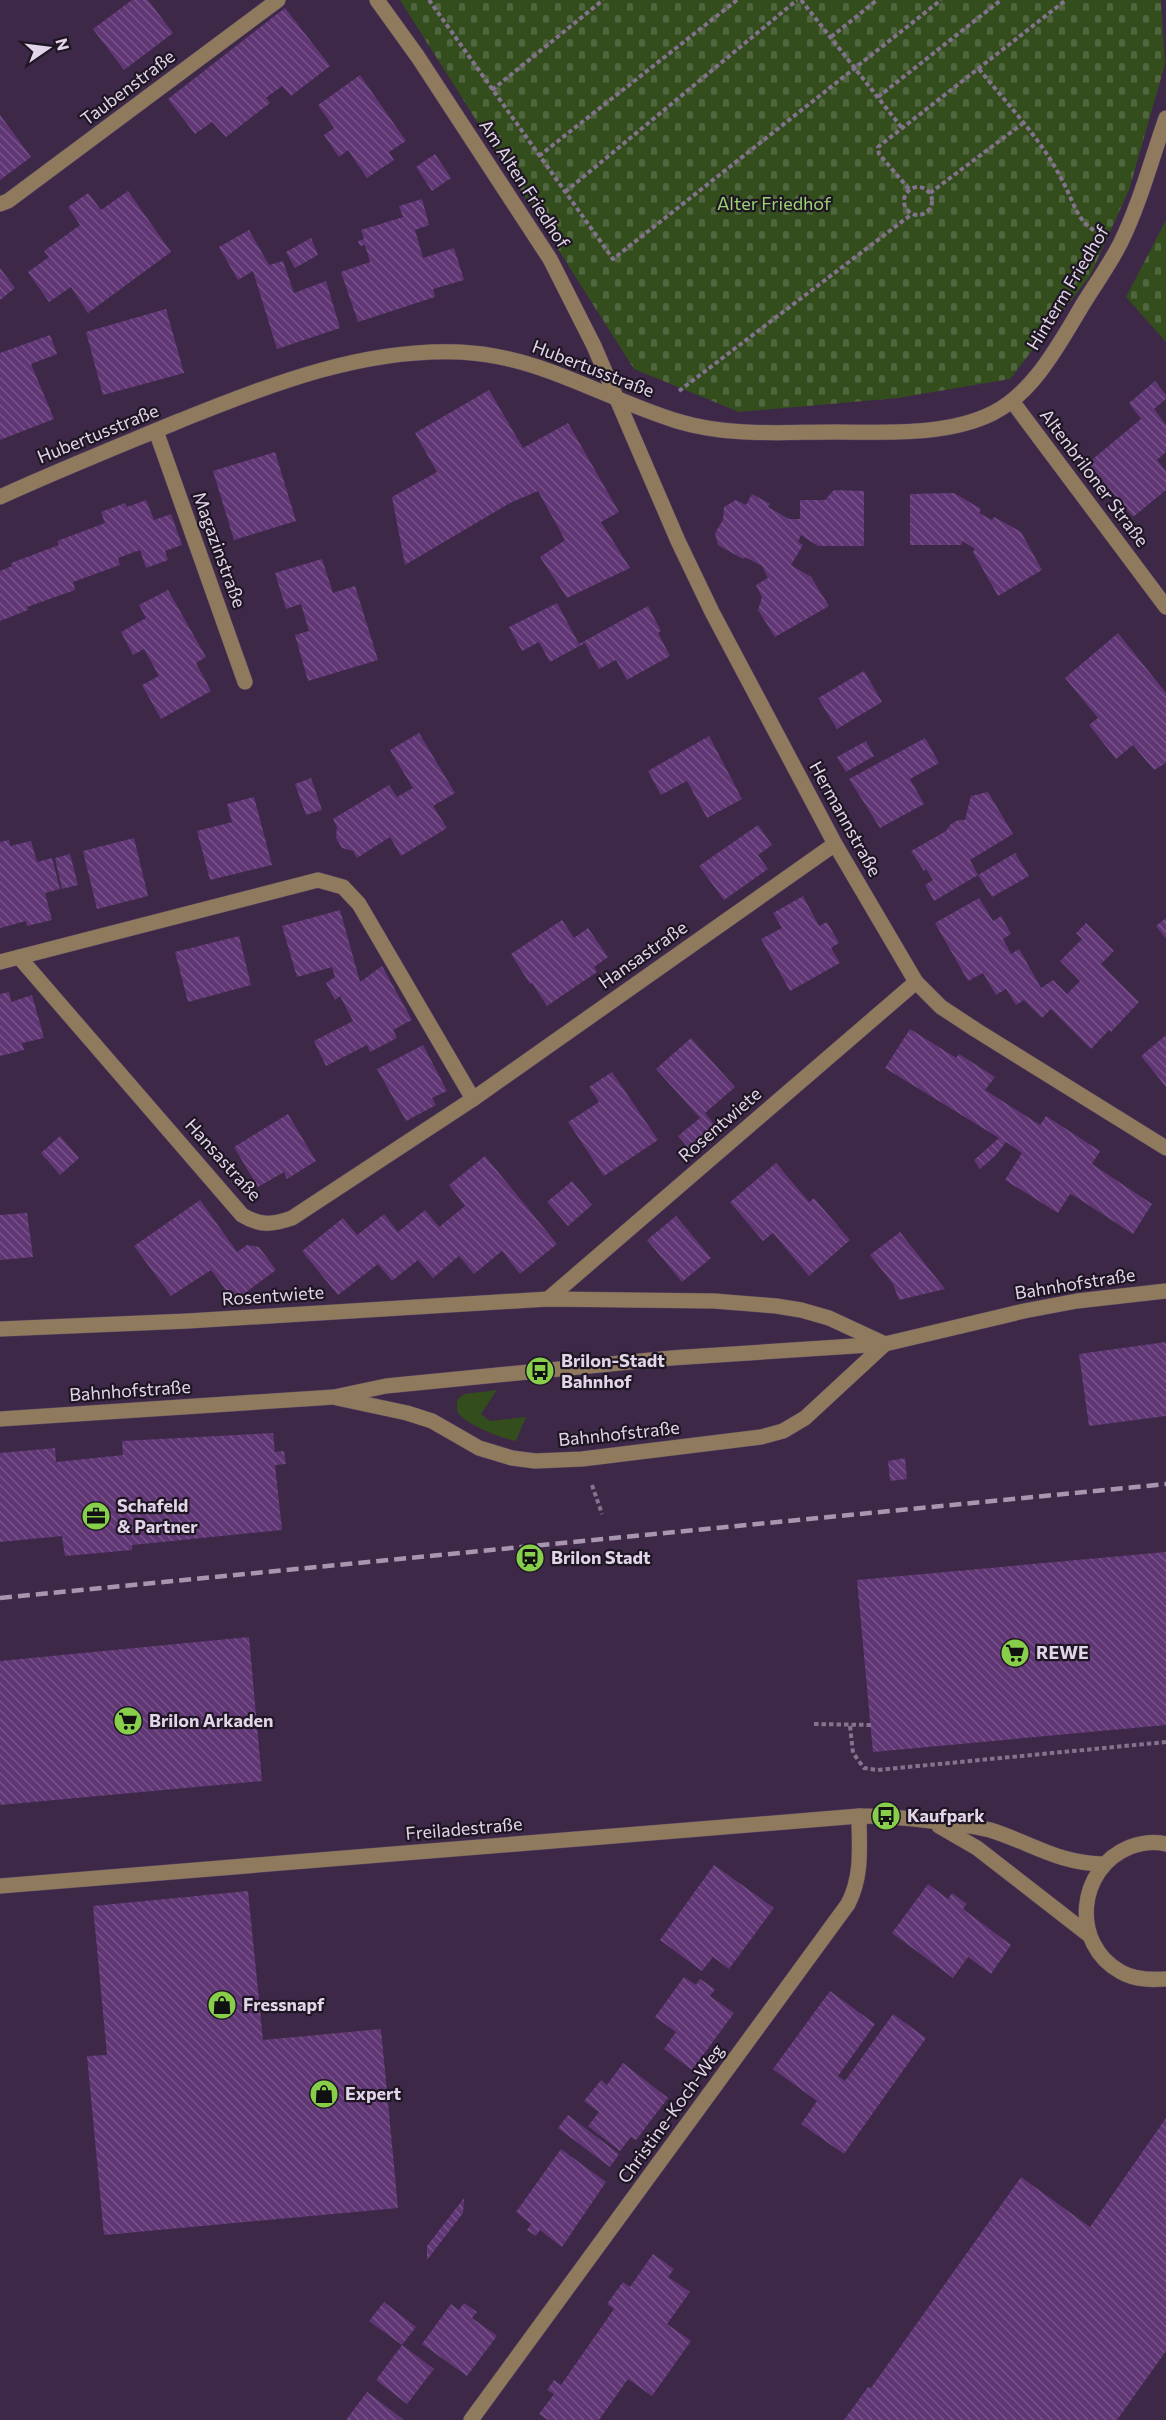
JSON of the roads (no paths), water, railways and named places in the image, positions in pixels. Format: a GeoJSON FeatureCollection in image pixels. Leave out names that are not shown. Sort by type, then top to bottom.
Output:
{"type":"FeatureCollection","features":[{"type":"Feature","properties":{"kind":"street","name":"Taubenstraße"},"geometry":{"type":"LineString","coordinates":[[0,204],[8,201],[278,0]]}},
{"type":"Feature","properties":{"kind":"street","name":"Am Alten Friedhof"},"geometry":{"type":"LineString","coordinates":[[377,0],[418,57],[550,259],[594,346],[618,401]]}},
{"type":"Feature","properties":{"kind":"street","name":"Hinterm Friedhof"},"geometry":{"type":"LineString","coordinates":[[1012,401],[1043,366],[1121,242],[1166,118]]}},
{"type":"Feature","properties":{"kind":"street","name":"Hubertusstraße"},"geometry":{"type":"LineString","coordinates":[[0,497],[75,463],[284,380],[343,364],[398,354],[460,352],[524,362],[565,375],[618,401],[693,426],[736,432],[875,432],[944,427],[963,424],[993,413],[1012,401]]}},
{"type":"Feature","properties":{"kind":"street","name":"Hermannstraße"},"geometry":{"type":"LineString","coordinates":[[618,401],[678,541],[712,612],[835,844],[916,982],[941,1006],[976,1030],[1166,1148]]}},
{"type":"Feature","properties":{"kind":"street","name":"Altenbriloner Straße"},"geometry":{"type":"LineString","coordinates":[[1012,401],[1166,607]]}},
{"type":"Feature","properties":{"kind":"street","name":"Magazinstraße"},"geometry":{"type":"LineString","coordinates":[[156,431],[245,682]]}},
{"type":"Feature","properties":{"kind":"street","name":"Hansastraße"},"geometry":{"type":"LineString","coordinates":[[19,957],[242,1215],[266,1225],[292,1218],[473,1098],[835,844]]}},
{"type":"Feature","properties":{"kind":"street"},"geometry":{"type":"LineString","coordinates":[[0,962],[318,880],[343,887],[359,904],[473,1098]]}},
{"type":"Feature","properties":{"kind":"street","name":"Rosentwiete"},"geometry":{"type":"LineString","coordinates":[[548,1299],[916,982]]}},
{"type":"Feature","properties":{"kind":"street","name":"Bahnhofstraße"},"geometry":{"type":"LineString","coordinates":[[0,1419],[334,1397],[364,1389],[671,1358],[885,1344],[1024,1311],[1077,1301],[1166,1292]]}},
{"type":"Feature","properties":{"kind":"street","name":"Rosentwiete"},"geometry":{"type":"LineString","coordinates":[[0,1329],[188,1321],[548,1299],[714,1301],[801,1310],[828,1318],[885,1344]]}},
{"type":"Feature","properties":{"kind":"street","name":"Bahnhofstraße"},"geometry":{"type":"LineString","coordinates":[[334,1397],[407,1413],[432,1421],[479,1448],[512,1458],[536,1461],[582,1459],[761,1437],[783,1431],[805,1418],[885,1344]]}},
{"type":"Feature","properties":{"kind":"street","name":"Freiladestraße"},"geometry":{"type":"LineString","coordinates":[[0,1886],[859,1816],[910,1818],[972,1826],[1010,1837],[1064,1860],[1082,1864],[1103,1864]]}},
{"type":"Feature","properties":{"kind":"street","name":"Christine-Koch-Weg"},"geometry":{"type":"LineString","coordinates":[[471,2420],[849,1904],[856,1889],[859,1873],[859,1816]]}},
{"type":"Feature","properties":{"kind":"street","name":"Freiladestraße"},"geometry":{"type":"LineString","coordinates":[[931,1821],[977,1848],[1089,1935]]}},
{"type":"Feature","properties":{"kind":"street"},"geometry":{"type":"LineString","coordinates":[[1166,1844],[1139,1844],[1119,1851],[1103,1864],[1092,1880],[1086,1898],[1085,1917],[1089,1935],[1102,1957],[1122,1973],[1146,1980],[1166,1979]]}},
{"type":"Feature","properties":{"kind":"railway"},"geometry":{"type":"LineString","coordinates":[[0,1598],[1166,1484]]}},
{"type":"Feature","properties":{"kind":"place","name":"Brilon-Stadt Bahnhof"},"geometry":{"type":"Point","coordinates":[540,1371]}},
{"type":"Feature","properties":{"kind":"place","name":"Schafeld & Partner"},"geometry":{"type":"Point","coordinates":[96,1516]}},
{"type":"Feature","properties":{"kind":"place","name":"Brilon Stadt"},"geometry":{"type":"Point","coordinates":[530,1558]}},
{"type":"Feature","properties":{"kind":"place","name":"REWE"},"geometry":{"type":"Point","coordinates":[1015,1653]}},
{"type":"Feature","properties":{"kind":"place","name":"Brilon Arkaden"},"geometry":{"type":"Point","coordinates":[128,1721]}},
{"type":"Feature","properties":{"kind":"place","name":"Kaufpark"},"geometry":{"type":"Point","coordinates":[886,1816]}},
{"type":"Feature","properties":{"kind":"place","name":"Fressnapf"},"geometry":{"type":"Point","coordinates":[222,2005]}},
{"type":"Feature","properties":{"kind":"place","name":"Expert"},"geometry":{"type":"Point","coordinates":[324,2094]}},
{"type":"Feature","properties":{"kind":"park label","name":"Alter Friedhof"},"geometry":{"type":"Point","coordinates":[774,204]}}]}
